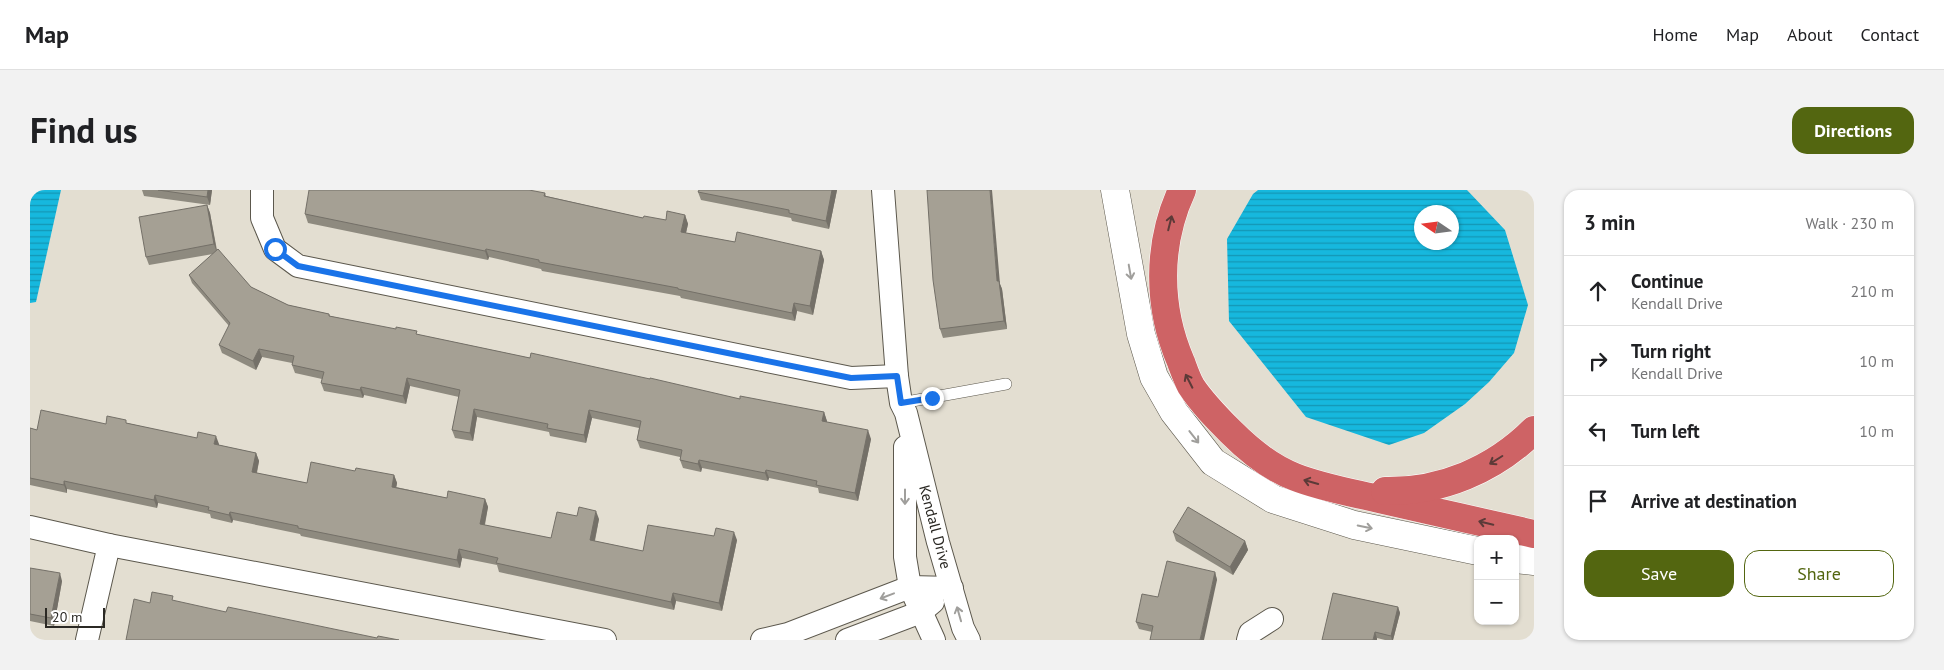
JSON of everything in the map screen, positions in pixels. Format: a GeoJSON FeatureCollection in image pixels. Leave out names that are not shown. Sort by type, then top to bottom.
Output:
{"type":"FeatureCollection","features":[{"type":"Feature","properties":{"kind":"highway"},"geometry":{"type":"LineString","coordinates":[[1182,190],[1174,206],[1165,242],[1162,274],[1166,322],[1190,385],[1217,418],[1240,441],[1265,461],[1295,477],[1344,491],[1534,534]]}},
{"type":"Feature","properties":{"kind":"highway"},"geometry":{"type":"LineString","coordinates":[[1344,491],[1403,492],[1438,487],[1485,467],[1509,452],[1534,430]]}},
{"type":"Feature","properties":{"kind":"street"},"geometry":{"type":"LineString","coordinates":[[262,190],[262,218],[275,249],[298,266],[851,378],[897,376]]}},
{"type":"Feature","properties":{"kind":"street","name":"Kendall Drive"},"geometry":{"type":"LineString","coordinates":[[883,190],[897,376],[903,408],[938,542],[968,640]]}},
{"type":"Feature","properties":{"kind":"street"},"geometry":{"type":"LineString","coordinates":[[1115,190],[1141,334],[1154,377],[1174,412],[1213,462],[1273,500],[1354,525],[1474,550]]}},
{"type":"Feature","properties":{"kind":"street","name":"Kendall Drive"},"geometry":{"type":"LineString","coordinates":[[903,408],[905,557],[910,587],[934,640]]}},
{"type":"Feature","properties":{"kind":"street"},"geometry":{"type":"LineString","coordinates":[[30,527],[109,545],[605,640]]}},
{"type":"Feature","properties":{"kind":"street"},"geometry":{"type":"LineString","coordinates":[[87,640],[109,545]]}},
{"type":"Feature","properties":{"kind":"street"},"geometry":{"type":"LineString","coordinates":[[1519,560],[1534,562]]}},
{"type":"Feature","properties":{"kind":"street"},"geometry":{"type":"LineString","coordinates":[[762,640],[788,634],[910,587],[952,588]]}},
{"type":"Feature","properties":{"kind":"street"},"geometry":{"type":"LineString","coordinates":[[847,640],[921,612],[952,588]]}},
{"type":"Feature","properties":{"kind":"street"},"geometry":{"type":"LineString","coordinates":[[1248,640],[1250,633],[1272,619]]}},
{"type":"Feature","properties":{"kind":"lane"},"geometry":{"type":"LineString","coordinates":[[903,408],[1006,384]]}},
{"type":"Feature","properties":{"kind":"water"},"geometry":{"type":"Polygon","coordinates":[[[30,190],[61,190],[36,302],[30,303],[30,190]]]}},
{"type":"Feature","properties":{"kind":"water"},"geometry":{"type":"Polygon","coordinates":[[[1258,190],[1467,190],[1505,230],[1528,305],[1514,353],[1489,382],[1465,404],[1424,433],[1389,445],[1306,417],[1229,321],[1227,239],[1253,194],[1258,190]]]}},
{"type":"Feature","properties":{"kind":"building"},"geometry":{"type":"Polygon","coordinates":[[[158,190],[208,190],[207,197],[158,190]]]}},
{"type":"Feature","properties":{"kind":"building"},"geometry":{"type":"Polygon","coordinates":[[[309,190],[529,190],[545,193],[544,196],[643,218],[644,216],[666,220],[667,211],[685,215],[681,232],[735,242],[737,232],[821,251],[810,306],[794,303],[792,313],[678,288],[539,262],[539,260],[486,249],[485,251],[305,214],[309,190]]]}},
{"type":"Feature","properties":{"kind":"building"},"geometry":{"type":"Polygon","coordinates":[[[699,190],[832,190],[826,221],[789,213],[789,210],[698,192],[699,190]]]}},
{"type":"Feature","properties":{"kind":"building"},"geometry":{"type":"Polygon","coordinates":[[[927,190],[990,190],[997,281],[999,281],[1004,321],[940,329],[933,280],[927,190]]]}},
{"type":"Feature","properties":{"kind":"building"},"geometry":{"type":"Polygon","coordinates":[[[207,205],[214,244],[146,257],[139,217],[207,205]]]}},
{"type":"Feature","properties":{"kind":"building"},"geometry":{"type":"Polygon","coordinates":[[[218,249],[251,287],[288,305],[329,314],[329,316],[396,329],[396,327],[417,331],[416,334],[530,358],[531,353],[740,399],[740,396],[824,412],[822,421],[868,430],[855,493],[816,485],[817,481],[766,470],[765,473],[699,460],[698,464],[680,460],[682,450],[637,440],[641,421],[589,410],[584,435],[547,428],[548,424],[474,409],[470,433],[452,430],[460,390],[407,378],[403,396],[361,387],[360,390],[321,383],[324,372],[292,365],[294,356],[259,349],[253,361],[219,345],[230,323],[189,275],[218,249]]]}},
{"type":"Feature","properties":{"kind":"building"},"geometry":{"type":"Polygon","coordinates":[[[41,410],[106,424],[107,416],[126,420],[126,423],[197,438],[198,432],[216,436],[214,444],[256,453],[252,472],[307,483],[311,462],[355,471],[356,468],[394,475],[392,487],[447,498],[448,491],[485,499],[480,524],[551,538],[557,512],[577,516],[579,507],[596,511],[590,540],[643,551],[648,525],[714,536],[716,528],[734,532],[719,603],[673,593],[671,602],[496,563],[498,558],[459,549],[457,560],[298,528],[298,526],[230,512],[229,515],[208,510],[209,507],[155,495],[154,500],[64,481],[64,485],[30,478],[30,428],[37,430],[41,410]]]}},
{"type":"Feature","properties":{"kind":"building"},"geometry":{"type":"Polygon","coordinates":[[[1188,507],[1245,541],[1230,567],[1173,532],[1188,507]]]}},
{"type":"Feature","properties":{"kind":"building"},"geometry":{"type":"Polygon","coordinates":[[[1167,561],[1215,572],[1200,640],[1150,640],[1153,626],[1136,622],[1142,594],[1158,597],[1167,561]]]}},
{"type":"Feature","properties":{"kind":"building"},"geometry":{"type":"Polygon","coordinates":[[[30,568],[60,573],[51,618],[30,614],[30,568]]]}},
{"type":"Feature","properties":{"kind":"building"},"geometry":{"type":"Polygon","coordinates":[[[152,592],[173,596],[172,600],[226,612],[228,607],[377,638],[378,636],[399,640],[126,640],[134,599],[150,603],[152,592]]]}},
{"type":"Feature","properties":{"kind":"building"},"geometry":{"type":"Polygon","coordinates":[[[1333,593],[1398,607],[1391,636],[1375,632],[1373,640],[1322,640],[1333,593]]]}},
{"type":"Feature","properties":{"kind":"route"},"geometry":{"type":"LineString","coordinates":[[275,249],[298,266],[851,378],[897,376],[901,403],[932,398]]}}]}
